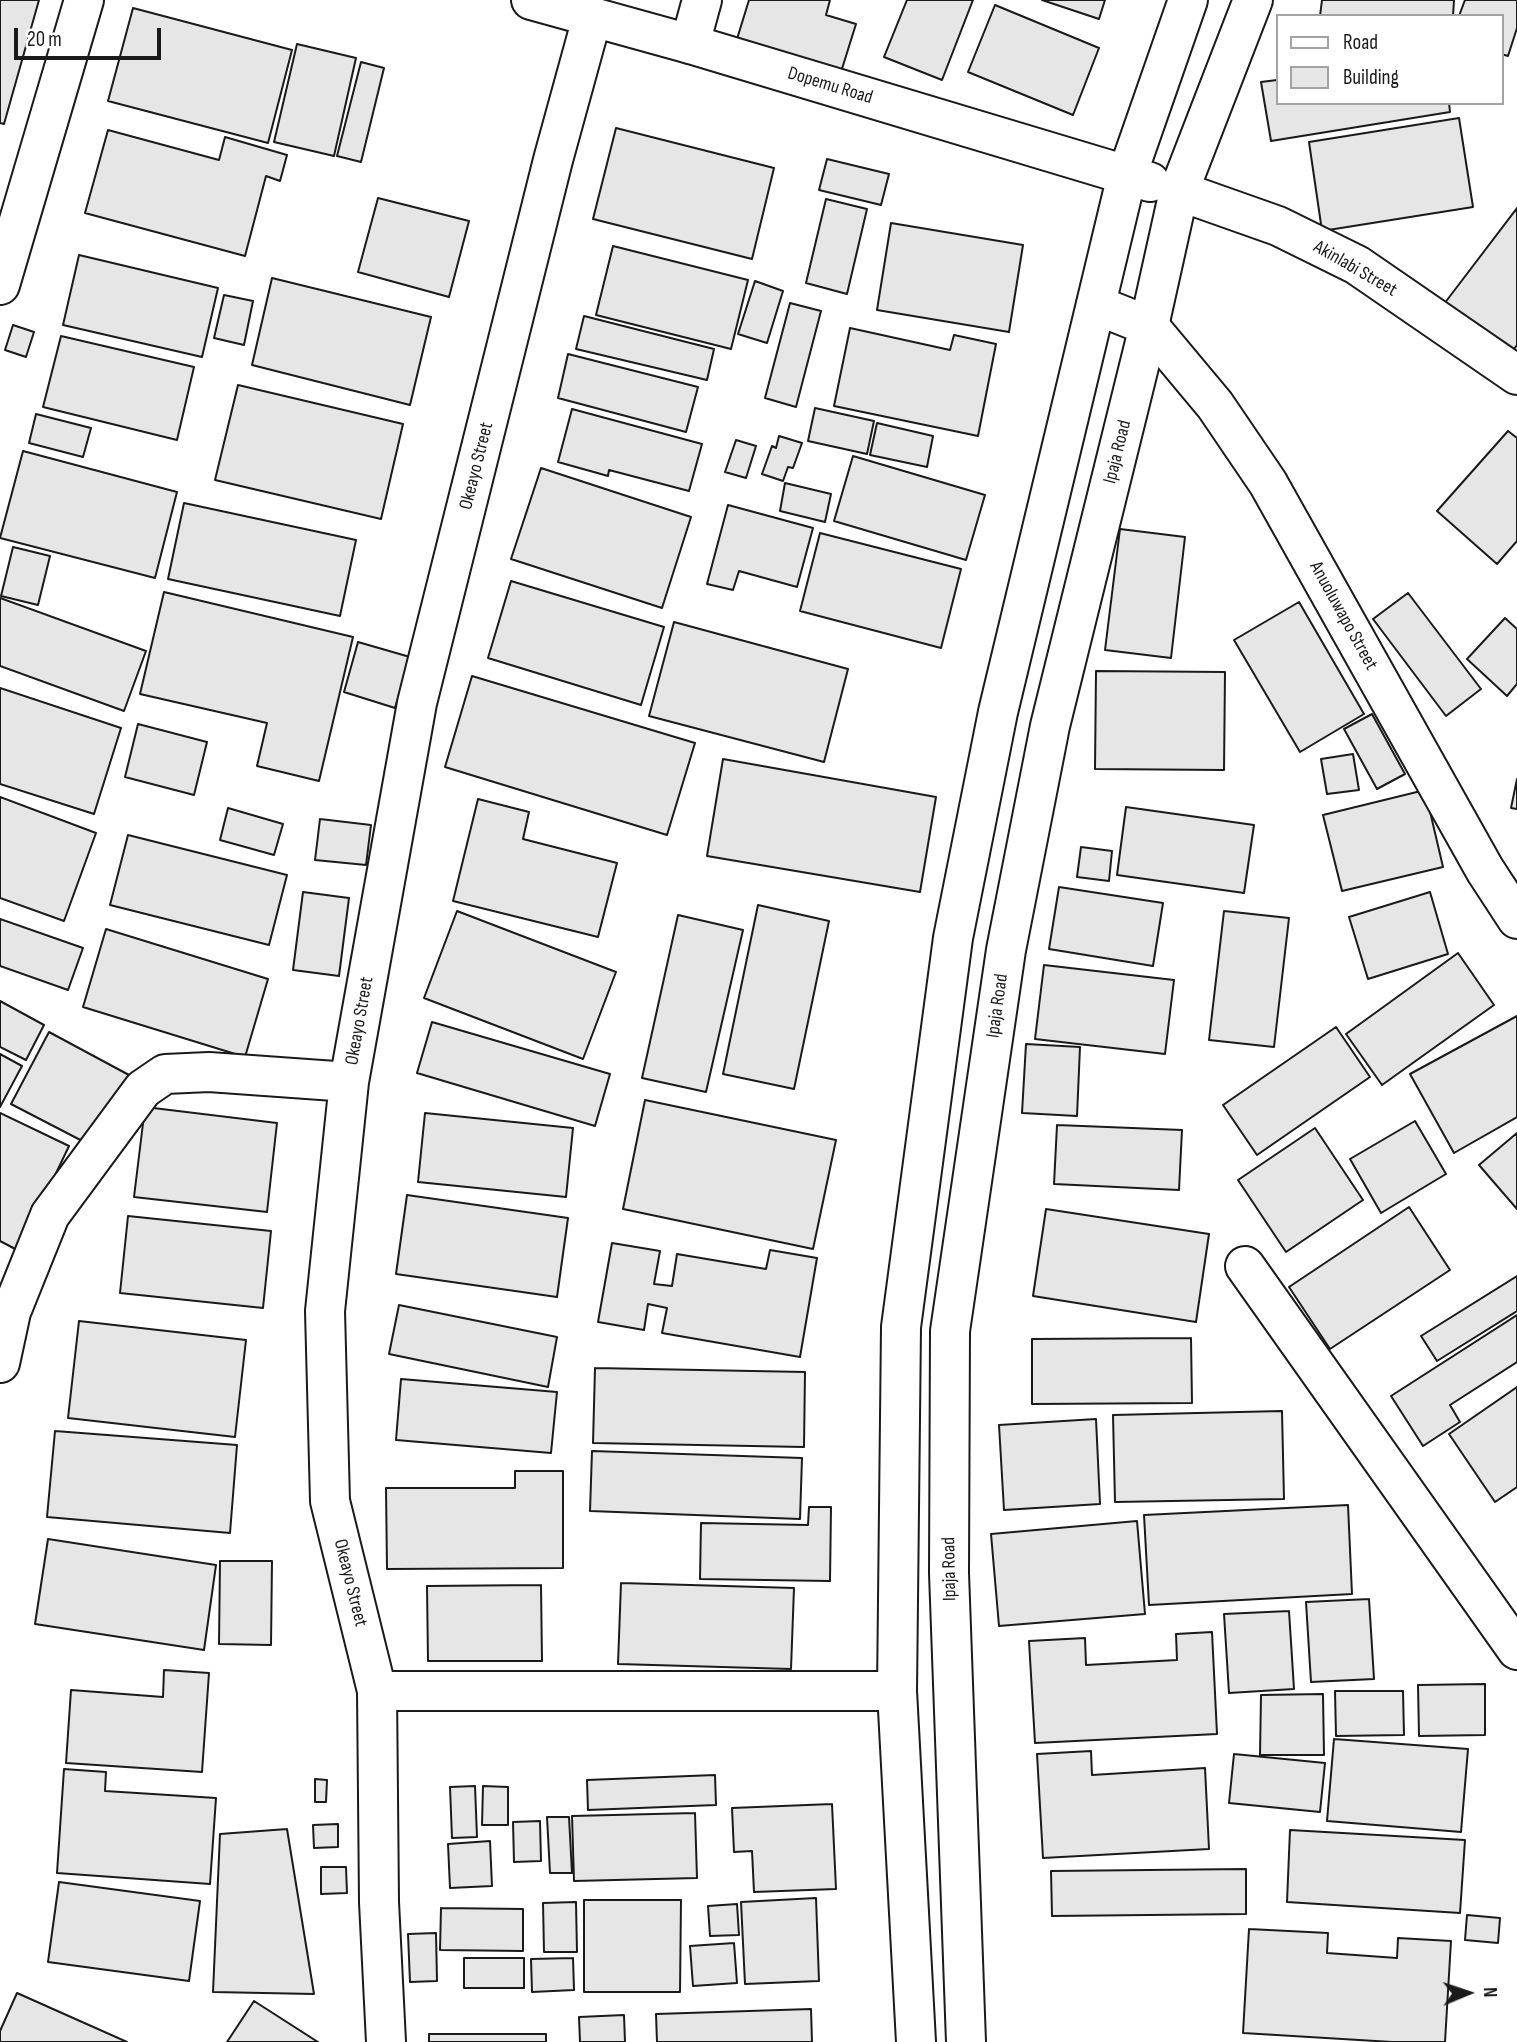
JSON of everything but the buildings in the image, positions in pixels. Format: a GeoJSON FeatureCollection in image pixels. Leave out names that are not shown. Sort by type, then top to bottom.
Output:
{"type":"FeatureCollection","features":[{"type":"Feature","properties":{"kind":"street"},"geometry":{"type":"LineString","coordinates":[[0,285],[84,0]]}},
{"type":"Feature","properties":{"kind":"street","name":"Dopemu Road"},"geometry":{"type":"LineString","coordinates":[[531,0],[690,44],[1179,191]]}},
{"type":"Feature","properties":{"kind":"street"},"geometry":{"type":"LineString","coordinates":[[690,44],[702,0]]}},
{"type":"Feature","properties":{"kind":"street"},"geometry":{"type":"LineString","coordinates":[[916,2042],[897,1690],[901,1327],[953,938],[998,712],[1127,175],[1188,0]]}},
{"type":"Feature","properties":{"kind":"street","name":"Ipaja Road"},"geometry":{"type":"LineString","coordinates":[[966,2042],[949,1573],[950,1331],[1006,950],[1045,752],[1149,326],[1179,191],[1253,0]]}},
{"type":"Feature","properties":{"kind":"street","name":"Okeayo Street"},"geometry":{"type":"LineString","coordinates":[[386,2042],[379,1902],[377,1691],[330,1502],[326,1311],[349,1082],[417,703],[550,173],[592,18]]}},
{"type":"Feature","properties":{"kind":"street","name":"Akinlabi Street"},"geometry":{"type":"LineString","coordinates":[[1179,191],[1278,226],[1357,265],[1517,374]]}},
{"type":"Feature","properties":{"kind":"street"},"geometry":{"type":"LineString","coordinates":[[1096,305],[1149,326]]}},
{"type":"Feature","properties":{"kind":"street","name":"Anuoluwapo Street"},"geometry":{"type":"LineString","coordinates":[[1149,326],[1215,405],[1268,483],[1485,870],[1517,919]]}},
{"type":"Feature","properties":{"kind":"street"},"geometry":{"type":"LineString","coordinates":[[0,1363],[11,1312],[50,1214],[143,1089],[165,1074],[209,1072],[349,1082]]}},
{"type":"Feature","properties":{"kind":"street"},"geometry":{"type":"LineString","coordinates":[[1245,1266],[1517,1650]]}},
{"type":"Feature","properties":{"kind":"street"},"geometry":{"type":"LineString","coordinates":[[377,1691],[897,1690]]}}]}
